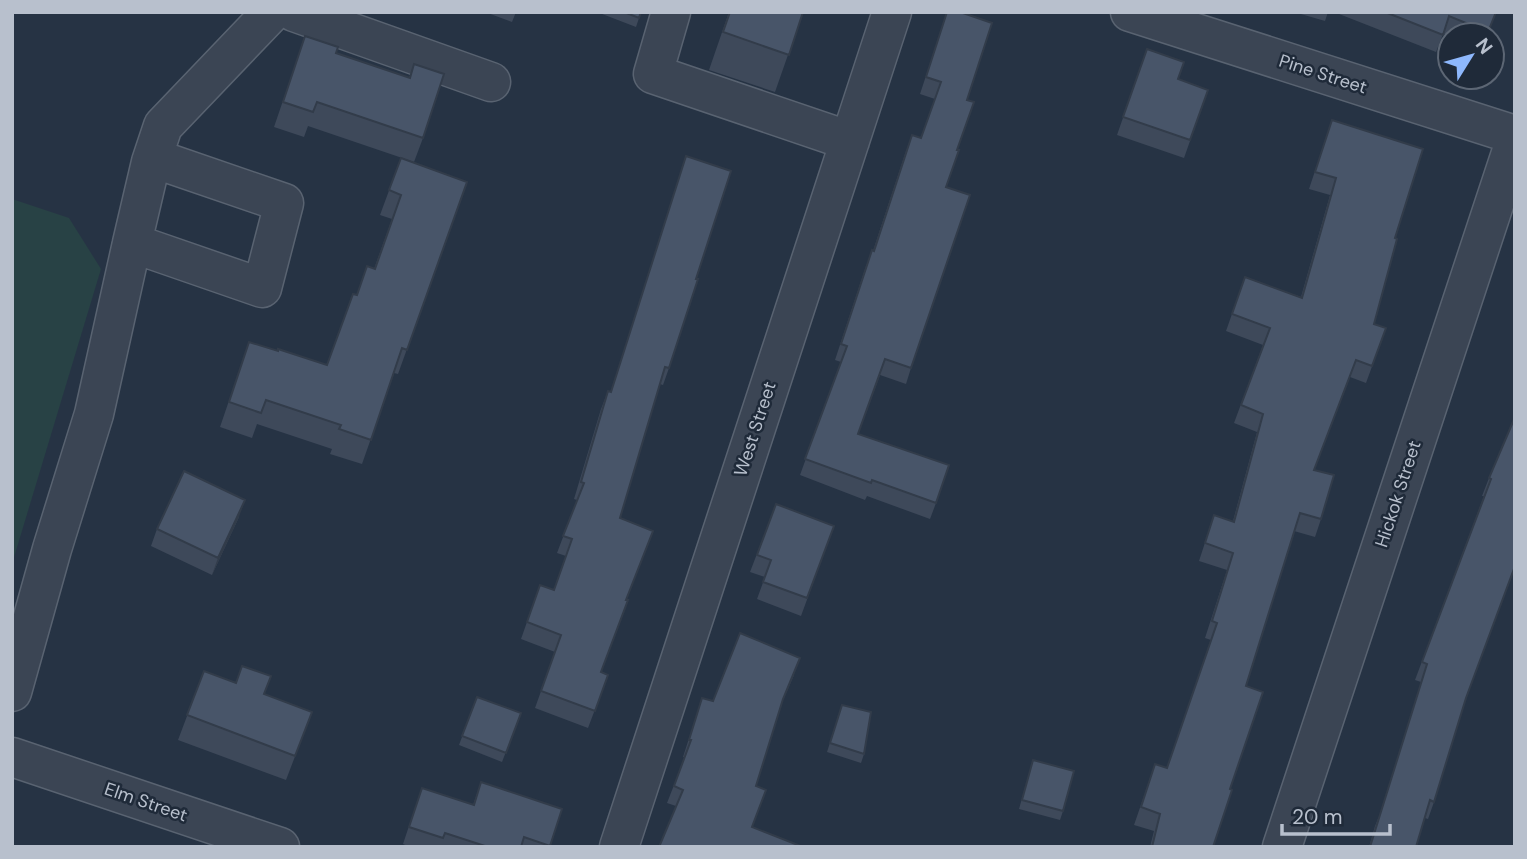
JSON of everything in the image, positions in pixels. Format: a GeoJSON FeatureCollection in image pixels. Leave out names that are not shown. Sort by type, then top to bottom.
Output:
{"type":"FeatureCollection","features":[{"type":"Feature","properties":{"kind":"street"},"geometry":{"type":"LineString","coordinates":[[12,692],[94,414],[132,243],[163,127],[272,12]]}},
{"type":"Feature","properties":{"kind":"street"},"geometry":{"type":"LineString","coordinates":[[294,12],[491,82]]}},
{"type":"Feature","properties":{"kind":"street"},"geometry":{"type":"LineString","coordinates":[[671,12],[653,74],[850,141]]}},
{"type":"Feature","properties":{"kind":"street","name":"West Street"},"geometry":{"type":"LineString","coordinates":[[619,847],[892,12]]}},
{"type":"Feature","properties":{"kind":"street","name":"Pine Street"},"geometry":{"type":"LineString","coordinates":[[1130,12],[1515,135]]}},
{"type":"Feature","properties":{"kind":"street","name":"Hickok Street"},"geometry":{"type":"LineString","coordinates":[[1282,847],[1515,141]]}},
{"type":"Feature","properties":{"kind":"street"},"geometry":{"type":"LineString","coordinates":[[132,243],[262,288],[284,203],[153,158]]}},
{"type":"Feature","properties":{"kind":"street","name":"Elm Street"},"geometry":{"type":"LineString","coordinates":[[12,757],[280,847]]}},
{"type":"Feature","properties":{"kind":"green space"},"geometry":{"type":"Polygon","coordinates":[[[12,199],[69,218],[101,269],[12,564],[12,199]]]}},
{"type":"Feature","properties":{"kind":"building"},"geometry":{"type":"Polygon","coordinates":[[[624,12],[641,12],[639,18],[624,12]]]}},
{"type":"Feature","properties":{"kind":"building"},"geometry":{"type":"Polygon","coordinates":[[[730,12],[803,12],[789,55],[723,32],[730,12]]]}},
{"type":"Feature","properties":{"kind":"building"},"geometry":{"type":"Polygon","coordinates":[[[947,12],[960,12],[992,23],[967,100],[974,102],[946,187],[970,195],[911,368],[885,359],[858,434],[949,465],[936,503],[805,459],[847,346],[841,344],[912,135],[921,138],[941,82],[926,77],[947,12]]]}},
{"type":"Feature","properties":{"kind":"building"},"geometry":{"type":"Polygon","coordinates":[[[1385,12],[1496,12],[1492,21],[1461,21],[1449,16],[1447,21],[1436,21],[1436,32],[1385,12]]]}},
{"type":"Feature","properties":{"kind":"building"},"geometry":{"type":"Polygon","coordinates":[[[305,36],[338,47],[336,53],[410,78],[414,64],[444,74],[423,138],[317,102],[313,112],[283,102],[305,36]]]}},
{"type":"Feature","properties":{"kind":"building"},"geometry":{"type":"Polygon","coordinates":[[[1147,49],[1184,62],[1178,79],[1208,90],[1190,140],[1123,117],[1147,49]]]}},
{"type":"Feature","properties":{"kind":"building"},"geometry":{"type":"Polygon","coordinates":[[[1332,120],[1423,149],[1395,238],[1397,239],[1374,324],[1386,328],[1372,366],[1356,360],[1314,470],[1334,475],[1321,519],[1300,513],[1246,686],[1263,692],[1213,847],[1152,847],[1160,814],[1141,807],[1155,764],[1167,768],[1217,623],[1212,621],[1233,553],[1205,543],[1214,515],[1234,522],[1263,414],[1241,405],[1270,328],[1232,314],[1245,277],[1302,298],[1336,178],[1315,172],[1332,120]]]}},
{"type":"Feature","properties":{"kind":"building"},"geometry":{"type":"Polygon","coordinates":[[[686,156],[731,171],[669,368],[665,367],[620,518],[653,531],[601,672],[608,675],[595,711],[541,691],[561,635],[527,622],[540,585],[554,590],[572,539],[563,536],[584,483],[581,482],[608,391],[611,392],[686,156]]]}},
{"type":"Feature","properties":{"kind":"building"},"geometry":{"type":"Polygon","coordinates":[[[401,158],[467,182],[407,350],[402,348],[371,440],[339,429],[341,425],[266,400],[261,413],[229,402],[249,342],[327,365],[353,294],[357,295],[367,266],[375,269],[401,195],[389,190],[401,158]]]}},
{"type":"Feature","properties":{"kind":"building"},"geometry":{"type":"Polygon","coordinates":[[[1515,417],[1515,566],[1466,698],[1434,802],[1430,800],[1416,847],[1370,847],[1427,664],[1422,662],[1491,479],[1489,478],[1515,417]]]}},
{"type":"Feature","properties":{"kind":"building"},"geometry":{"type":"Polygon","coordinates":[[[184,471],[245,500],[218,558],[157,529],[184,471]]]}},
{"type":"Feature","properties":{"kind":"building"},"geometry":{"type":"Polygon","coordinates":[[[776,504],[834,526],[807,598],[763,582],[771,560],[757,555],[776,504]]]}},
{"type":"Feature","properties":{"kind":"building"},"geometry":{"type":"Polygon","coordinates":[[[740,633],[800,658],[783,699],[756,786],[766,790],[752,827],[803,847],[659,847],[683,790],[674,786],[691,740],[702,698],[713,701],[740,633]]]}},
{"type":"Feature","properties":{"kind":"building"},"geometry":{"type":"Polygon","coordinates":[[[242,666],[271,676],[264,694],[312,712],[295,756],[187,715],[204,671],[236,683],[242,666]]]}},
{"type":"Feature","properties":{"kind":"building"},"geometry":{"type":"Polygon","coordinates":[[[477,697],[521,713],[506,753],[462,736],[477,697]]]}},
{"type":"Feature","properties":{"kind":"building"},"geometry":{"type":"Polygon","coordinates":[[[842,705],[871,712],[864,754],[830,743],[842,705]]]}},
{"type":"Feature","properties":{"kind":"building"},"geometry":{"type":"Polygon","coordinates":[[[1033,760],[1074,771],[1063,811],[1022,800],[1033,760]]]}},
{"type":"Feature","properties":{"kind":"building"},"geometry":{"type":"Polygon","coordinates":[[[481,782],[562,809],[550,846],[524,837],[521,847],[488,847],[445,833],[443,838],[409,827],[422,788],[474,805],[481,782]]]}}]}
